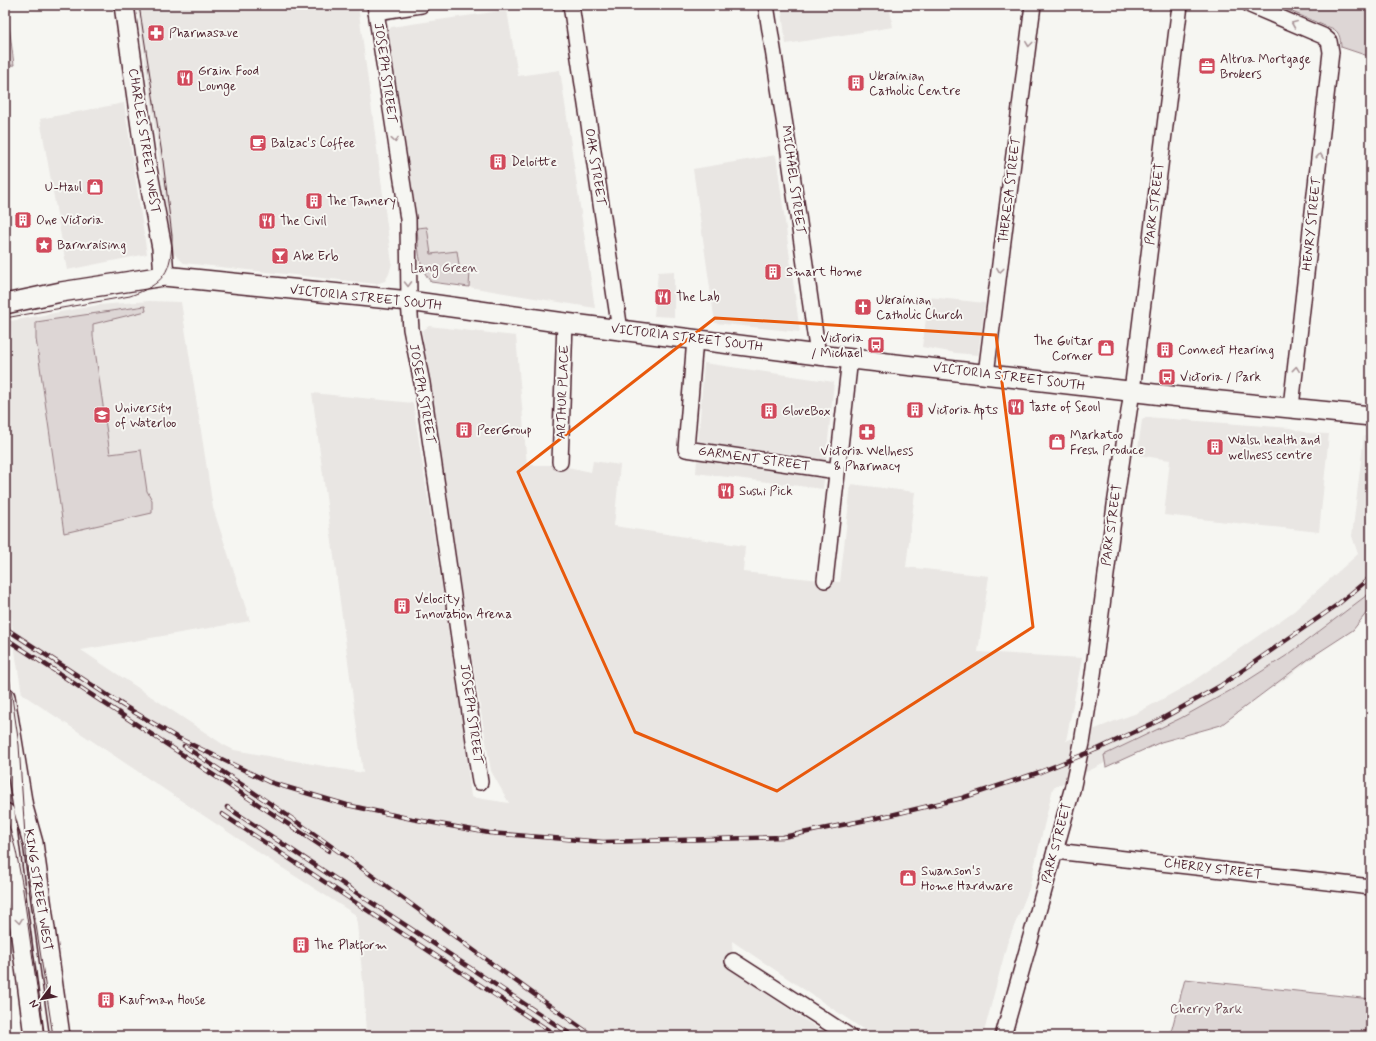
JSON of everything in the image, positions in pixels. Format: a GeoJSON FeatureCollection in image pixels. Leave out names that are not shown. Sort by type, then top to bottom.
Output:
{"type":"FeatureCollection","features":[{"type":"Feature","properties":{"kind":"main road","name":"CHARLES STREET WEST"},"geometry":{"type":"LineString","coordinates":[[124,5],[146,162],[162,248],[164,276]]}},
{"type":"Feature","properties":{"kind":"main road","name":"VICTORIA STREET SOUTH"},"geometry":{"type":"LineString","coordinates":[[5,304],[61,292],[164,276],[408,301],[565,323],[818,355],[1132,391],[1371,416]]}},
{"type":"Feature","properties":{"kind":"main road","name":"KING STREET WEST"},"geometry":{"type":"LineString","coordinates":[[5,697],[11,810],[34,1036]]}},
{"type":"Feature","properties":{"kind":"main road","name":"KING STREET WEST"},"geometry":{"type":"LineString","coordinates":[[11,810],[33,843],[60,1036]]}},
{"type":"Feature","properties":{"kind":"street"},"geometry":{"type":"LineString","coordinates":[[376,8],[421,5]]}},
{"type":"Feature","properties":{"kind":"street","name":"OAK STREET"},"geometry":{"type":"LineString","coordinates":[[571,5],[620,330]]}},
{"type":"Feature","properties":{"kind":"street","name":"MICHAEL STREET"},"geometry":{"type":"LineString","coordinates":[[766,5],[818,355]]}},
{"type":"Feature","properties":{"kind":"street","name":"THERESA STREET"},"geometry":{"type":"LineString","coordinates":[[986,374],[1034,5]]}},
{"type":"Feature","properties":{"kind":"street","name":"PARK STREET"},"geometry":{"type":"LineString","coordinates":[[1003,1036],[1072,790],[1082,743],[1093,675],[1115,505],[1132,391],[1180,5]]}},
{"type":"Feature","properties":{"kind":"street","name":"HENRY STREET"},"geometry":{"type":"LineString","coordinates":[[1250,5],[1323,36],[1329,41],[1331,52],[1292,407]]}},
{"type":"Feature","properties":{"kind":"street","name":"JOSEPH STREET"},"geometry":{"type":"LineString","coordinates":[[376,8],[408,219],[408,301],[411,329],[422,383],[480,782]]}},
{"type":"Feature","properties":{"kind":"street","name":"ARTHUR PLACE"},"geometry":{"type":"LineString","coordinates":[[560,462],[565,323]]}},
{"type":"Feature","properties":{"kind":"street","name":"GARMENT STREET"},"geometry":{"type":"LineString","coordinates":[[695,339],[686,449],[837,471]]}},
{"type":"Feature","properties":{"kind":"street"},"geometry":{"type":"LineString","coordinates":[[825,580],[850,358]]}},
{"type":"Feature","properties":{"kind":"street","name":"CHERRY STREET"},"geometry":{"type":"LineString","coordinates":[[1055,851],[1371,887]]}},
{"type":"Feature","properties":{"kind":"street"},"geometry":{"type":"LineString","coordinates":[[733,961],[849,1036]]}},
{"type":"Feature","properties":{"kind":"highlighted area"},"geometry":{"type":"Polygon","coordinates":[[[715,318],[996,335],[1033,627],[777,791],[635,732],[518,472],[715,318]]]}},
{"type":"Feature","properties":{"kind":"shaded area","name":"The Tannery"},"geometry":{"type":"Polygon","coordinates":[[[137,5],[358,5],[392,263],[385,281],[376,284],[184,263],[177,257],[172,250],[137,5]]]}},
{"type":"Feature","properties":{"kind":"shaded area"},"geometry":{"type":"Polygon","coordinates":[[[781,5],[889,5],[893,27],[786,44],[781,5]]]}},
{"type":"Feature","properties":{"kind":"shaded area"},"geometry":{"type":"Polygon","coordinates":[[[507,10],[518,76],[560,70],[595,308],[469,287],[470,271],[460,272],[430,254],[427,227],[417,228],[388,32],[391,27],[507,10]]]}},
{"type":"Feature","properties":{"kind":"shaded area","name":"U-Haul"},"geometry":{"type":"Polygon","coordinates":[[[124,103],[147,254],[67,270],[40,119],[124,103]]]}},
{"type":"Feature","properties":{"kind":"shaded area"},"geometry":{"type":"Polygon","coordinates":[[[776,155],[800,332],[715,323],[693,169],[776,155]]]}},
{"type":"Feature","properties":{"kind":"shaded area"},"geometry":{"type":"Polygon","coordinates":[[[674,271],[674,317],[654,316],[658,272],[674,271]]]}},
{"type":"Feature","properties":{"kind":"shaded area"},"geometry":{"type":"Polygon","coordinates":[[[929,297],[985,303],[978,355],[922,347],[929,297]]]}},
{"type":"Feature","properties":{"kind":"shaded area"},"geometry":{"type":"Polygon","coordinates":[[[149,301],[181,302],[213,508],[250,621],[81,650],[224,745],[234,750],[363,773],[312,393],[413,403],[463,721],[471,797],[509,803],[491,771],[471,654],[422,331],[429,326],[516,336],[527,465],[558,465],[591,472],[593,461],[620,465],[614,526],[745,546],[743,572],[840,582],[851,484],[915,492],[906,567],[989,576],[978,652],[1082,658],[1066,741],[1137,713],[1186,686],[1294,611],[1358,554],[1352,536],[1364,436],[1371,437],[1371,612],[1288,677],[1233,713],[1132,750],[1053,788],[1029,889],[1007,944],[983,1036],[873,1036],[732,941],[733,961],[728,968],[823,1032],[820,1036],[366,1036],[364,991],[356,915],[273,862],[22,694],[16,658],[5,565],[5,322],[99,305],[149,301]]]}},
{"type":"Feature","properties":{"kind":"shaded area"},"geometry":{"type":"Polygon","coordinates":[[[1371,352],[1371,401],[1365,400],[1371,352]]]}},
{"type":"Feature","properties":{"kind":"shaded area","name":"GloveBox"},"geometry":{"type":"Polygon","coordinates":[[[704,363],[834,382],[823,489],[696,473],[704,363]]]}},
{"type":"Feature","properties":{"kind":"shaded area"},"geometry":{"type":"Polygon","coordinates":[[[1146,417],[1290,428],[1307,433],[1329,434],[1319,532],[1164,515],[1170,460],[1137,455],[1142,420],[1146,417]]]}},
{"type":"Feature","properties":{"kind":"shaded area"},"geometry":{"type":"Polygon","coordinates":[[[5,893],[13,948],[10,952],[5,953],[5,893]]]}},
{"type":"Feature","properties":{"kind":"green space"},"geometry":{"type":"Polygon","coordinates":[[[1276,5],[1371,5],[1371,57],[1341,47],[1338,33],[1330,27],[1276,5]]]}},
{"type":"Feature","properties":{"kind":"green space"},"geometry":{"type":"Polygon","coordinates":[[[5,17],[8,17],[14,65],[5,66],[5,17]]]}},
{"type":"Feature","properties":{"kind":"green space","name":"Lang Green"},"geometry":{"type":"Polygon","coordinates":[[[427,227],[431,254],[457,251],[460,272],[470,271],[469,287],[431,282],[426,276],[421,263],[417,228],[427,227]]]}},
{"type":"Feature","properties":{"kind":"green space"},"geometry":{"type":"Polygon","coordinates":[[[145,306],[146,311],[93,324],[93,336],[110,454],[141,450],[147,491],[152,500],[152,513],[64,533],[36,339],[36,322],[145,306]]]}},
{"type":"Feature","properties":{"kind":"green space"},"geometry":{"type":"Polygon","coordinates":[[[1371,592],[1371,607],[1353,630],[1310,658],[1221,725],[1161,742],[1106,767],[1104,755],[1181,718],[1242,684],[1289,654],[1371,592]]]}},
{"type":"Feature","properties":{"kind":"green space","name":"Cherry Park"},"geometry":{"type":"Polygon","coordinates":[[[1185,979],[1371,999],[1371,1036],[1170,1036],[1185,979]]]}},
{"type":"Feature","properties":{"kind":"tram line"},"geometry":{"type":"LineString","coordinates":[[5,318],[130,296],[151,287],[164,275],[168,268],[172,248],[172,236],[163,161],[139,5]]}},
{"type":"Feature","properties":{"kind":"tram line"},"geometry":{"type":"LineString","coordinates":[[5,649],[19,745],[27,866],[53,1036]]}},
{"type":"Feature","properties":{"kind":"tram line"},"geometry":{"type":"LineString","coordinates":[[5,811],[16,851],[22,883],[44,1036]]}},
{"type":"Feature","properties":{"kind":"railway"},"geometry":{"type":"LineString","coordinates":[[119,703],[176,737],[269,782],[347,805],[412,819],[489,833],[603,842],[783,837],[891,815],[962,798],[1040,772],[1100,748],[1158,721],[1220,686],[1337,605],[1371,577]]}},
{"type":"Feature","properties":{"kind":"railway"},"geometry":{"type":"LineString","coordinates":[[5,628],[124,706]]}},
{"type":"Feature","properties":{"kind":"railway"},"geometry":{"type":"LineString","coordinates":[[5,638],[329,851]]}},
{"type":"Feature","properties":{"kind":"railway"},"geometry":{"type":"LineString","coordinates":[[184,746],[313,833],[593,1036]]}},
{"type":"Feature","properties":{"kind":"railway"},"geometry":{"type":"LineString","coordinates":[[227,807],[573,1036]]}},
{"type":"Feature","properties":{"kind":"railway"},"geometry":{"type":"LineString","coordinates":[[222,814],[557,1036]]}},
{"type":"Feature","properties":{"kind":"place","name":"Pharmasave"},"geometry":{"type":"Point","coordinates":[156,33]}},
{"type":"Feature","properties":{"kind":"place","name":"Altrua Mortgage Brokers"},"geometry":{"type":"Point","coordinates":[1207,66]}},
{"type":"Feature","properties":{"kind":"place","name":"Grain Food Lounge"},"geometry":{"type":"Point","coordinates":[185,78]}},
{"type":"Feature","properties":{"kind":"place","name":"Ukrainian Catholic Centre"},"geometry":{"type":"Point","coordinates":[856,83]}},
{"type":"Feature","properties":{"kind":"place","name":"Balzac's Coffee"},"geometry":{"type":"Point","coordinates":[258,143]}},
{"type":"Feature","properties":{"kind":"place","name":"Deloitte"},"geometry":{"type":"Point","coordinates":[498,162]}},
{"type":"Feature","properties":{"kind":"place","name":"U-Haul"},"geometry":{"type":"Point","coordinates":[95,187]}},
{"type":"Feature","properties":{"kind":"place","name":"The Tannery"},"geometry":{"type":"Point","coordinates":[314,201]}},
{"type":"Feature","properties":{"kind":"place","name":"One Victoria"},"geometry":{"type":"Point","coordinates":[23,220]}},
{"type":"Feature","properties":{"kind":"place","name":"The Civil"},"geometry":{"type":"Point","coordinates":[267,221]}},
{"type":"Feature","properties":{"kind":"place","name":"Barnraising"},"geometry":{"type":"Point","coordinates":[44,245]}},
{"type":"Feature","properties":{"kind":"place","name":"Abe Erb"},"geometry":{"type":"Point","coordinates":[280,256]}},
{"type":"Feature","properties":{"kind":"place","name":"Smart Home"},"geometry":{"type":"Point","coordinates":[773,272]}},
{"type":"Feature","properties":{"kind":"place","name":"The Lab"},"geometry":{"type":"Point","coordinates":[663,297]}},
{"type":"Feature","properties":{"kind":"place","name":"Ukrainian Catholic Church"},"geometry":{"type":"Point","coordinates":[863,307]}},
{"type":"Feature","properties":{"kind":"place","name":"Victoria / Michael"},"geometry":{"type":"Point","coordinates":[876,345]}},
{"type":"Feature","properties":{"kind":"place","name":"The Guitar Corner"},"geometry":{"type":"Point","coordinates":[1106,348]}},
{"type":"Feature","properties":{"kind":"place","name":"Connect Hearing"},"geometry":{"type":"Point","coordinates":[1165,350]}},
{"type":"Feature","properties":{"kind":"place","name":"Victoria / Park"},"geometry":{"type":"Point","coordinates":[1167,377]}},
{"type":"Feature","properties":{"kind":"place","name":"Taste of Seoul"},"geometry":{"type":"Point","coordinates":[1016,407]}},
{"type":"Feature","properties":{"kind":"place","name":"Victoria Apts"},"geometry":{"type":"Point","coordinates":[915,410]}},
{"type":"Feature","properties":{"kind":"place","name":"GloveBox"},"geometry":{"type":"Point","coordinates":[769,411]}},
{"type":"Feature","properties":{"kind":"place","name":"University of Waterloo"},"geometry":{"type":"Point","coordinates":[102,415]}},
{"type":"Feature","properties":{"kind":"place","name":"PeerGroup"},"geometry":{"type":"Point","coordinates":[464,430]}},
{"type":"Feature","properties":{"kind":"place","name":"Victoria Wellness & Pharmacy"},"geometry":{"type":"Point","coordinates":[867,432]}},
{"type":"Feature","properties":{"kind":"place","name":"Markatoo Fresh Produce"},"geometry":{"type":"Point","coordinates":[1057,442]}},
{"type":"Feature","properties":{"kind":"place","name":"Walsh health and wellness centre"},"geometry":{"type":"Point","coordinates":[1215,447]}},
{"type":"Feature","properties":{"kind":"place","name":"Sushi Pick"},"geometry":{"type":"Point","coordinates":[726,491]}},
{"type":"Feature","properties":{"kind":"place","name":"Velocity Innovation Arena"},"geometry":{"type":"Point","coordinates":[402,606]}},
{"type":"Feature","properties":{"kind":"place","name":"Swanson's Home Hardware"},"geometry":{"type":"Point","coordinates":[908,878]}},
{"type":"Feature","properties":{"kind":"place","name":"The Platform"},"geometry":{"type":"Point","coordinates":[301,945]}},
{"type":"Feature","properties":{"kind":"place","name":"Kaufman House"},"geometry":{"type":"Point","coordinates":[106,1000]}}]}
